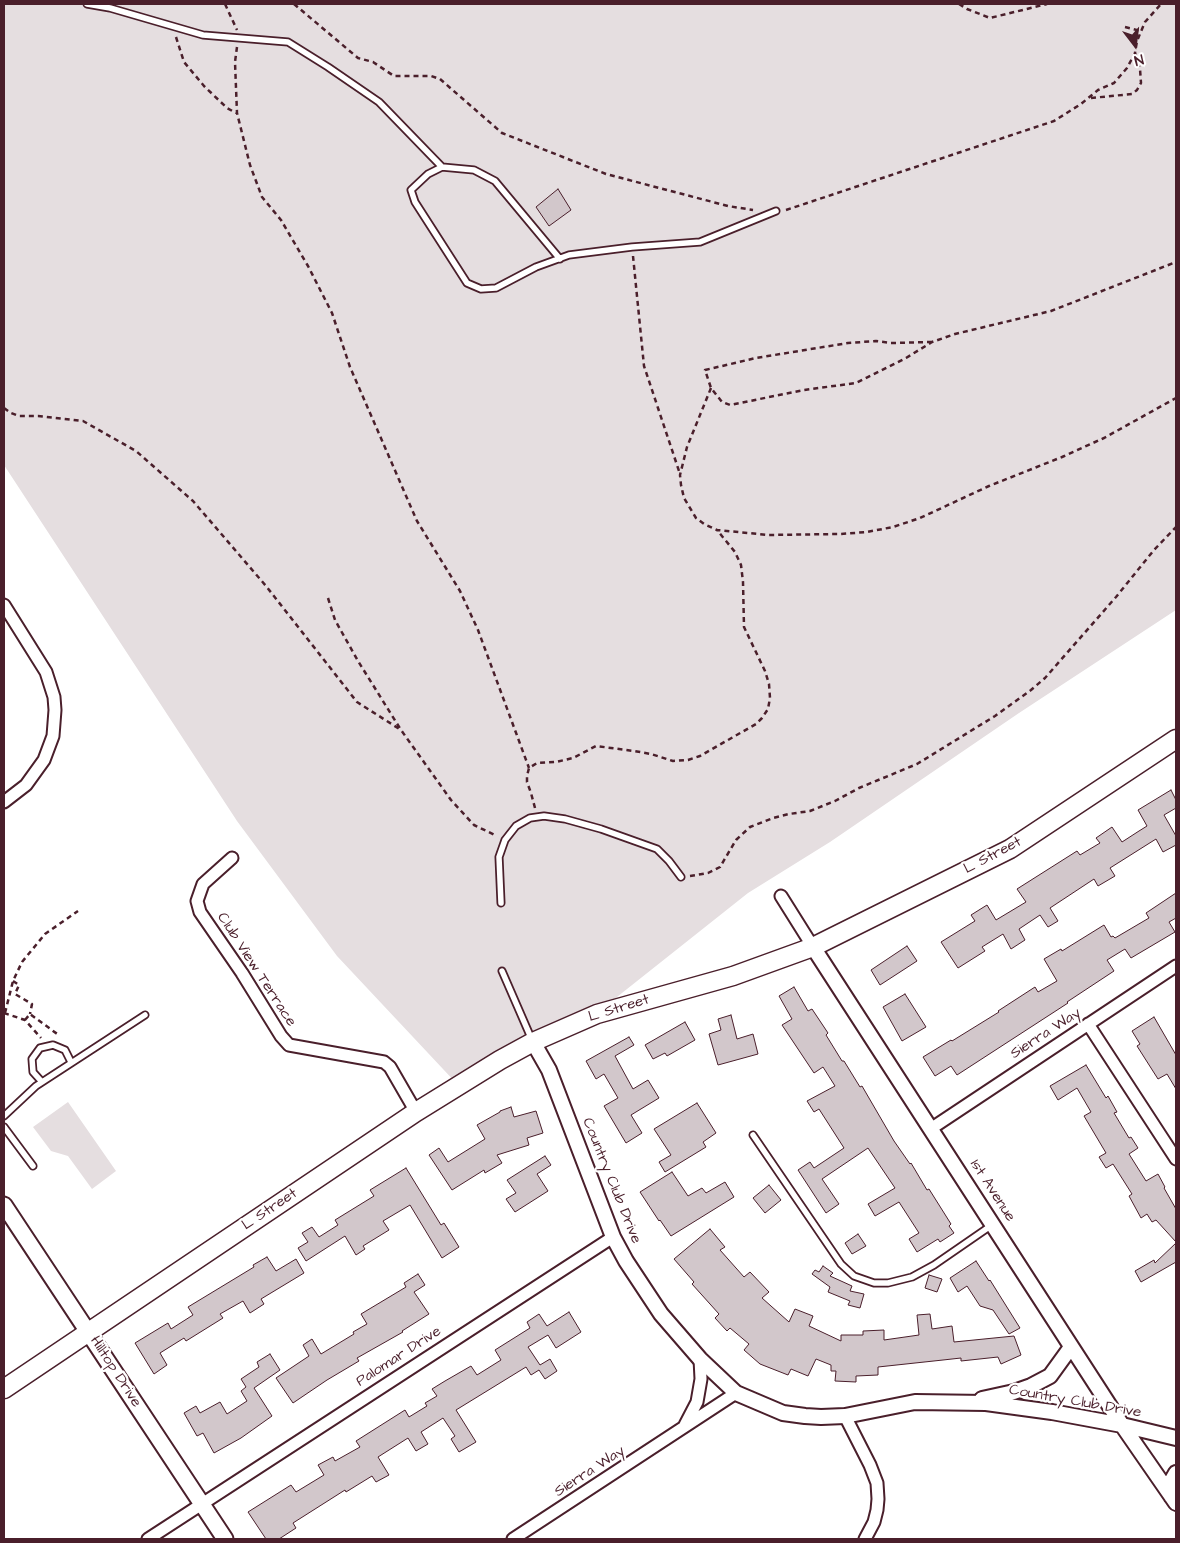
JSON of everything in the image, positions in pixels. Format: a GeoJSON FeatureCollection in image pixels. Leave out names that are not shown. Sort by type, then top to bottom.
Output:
{"type":"FeatureCollection","features":[{"type":"Feature","properties":{"kind":"main road","name":"L Street"},"geometry":{"type":"LineString","coordinates":[[4,1389],[416,1112],[500,1060],[533,1042],[597,1014],[733,976],[814,946],[1010,849],[1176,739]]}},
{"type":"Feature","properties":{"kind":"main road","name":"Hilltop Drive"},"geometry":{"type":"LineString","coordinates":[[4,1205],[226,1539]]}},
{"type":"Feature","properties":{"kind":"street"},"geometry":{"type":"LineString","coordinates":[[4,605],[46,672],[54,697],[55,723],[53,736],[44,760],[37,771],[26,785],[4,802]]}},
{"type":"Feature","properties":{"kind":"street","name":"Club View Terrace"},"geometry":{"type":"LineString","coordinates":[[232,858],[203,884],[197,901],[200,912],[242,973],[281,1036],[289,1045],[384,1062],[390,1067],[416,1112]]}},
{"type":"Feature","properties":{"kind":"street","name":"1st Avenue"},"geometry":{"type":"LineString","coordinates":[[781,896],[994,1224],[1071,1347],[1122,1425],[1174,1499]]}},
{"type":"Feature","properties":{"kind":"street","name":"Sierra Way"},"geometry":{"type":"LineString","coordinates":[[932,1128],[1176,966]]}},
{"type":"Feature","properties":{"kind":"street"},"geometry":{"type":"LineString","coordinates":[[1088,1024],[1176,1159]]}},
{"type":"Feature","properties":{"kind":"street","name":"Country Club Drive"},"geometry":{"type":"LineString","coordinates":[[533,1042],[550,1070],[613,1237],[626,1261],[661,1314],[700,1360],[736,1393],[783,1413],[821,1418],[845,1416],[915,1402],[986,1403],[1052,1412],[1122,1425],[1176,1438]]}},
{"type":"Feature","properties":{"kind":"street","name":"Palomar Drive"},"geometry":{"type":"LineString","coordinates":[[148,1539],[613,1237]]}},
{"type":"Feature","properties":{"kind":"street","name":"Country Club Drive"},"geometry":{"type":"LineString","coordinates":[[967,1403],[990,1396],[1014,1392],[1050,1376],[1071,1347]]}},
{"type":"Feature","properties":{"kind":"street","name":"Sierra Way"},"geometry":{"type":"LineString","coordinates":[[682,1429],[697,1402],[701,1379],[700,1360]]}},
{"type":"Feature","properties":{"kind":"street","name":"Sierra Way"},"geometry":{"type":"LineString","coordinates":[[513,1539],[736,1393]]}},
{"type":"Feature","properties":{"kind":"street"},"geometry":{"type":"LineString","coordinates":[[845,1416],[870,1465],[876,1483],[877,1510],[874,1522],[865,1539]]}},
{"type":"Feature","properties":{"kind":"street"},"geometry":{"type":"LineString","coordinates":[[1174,1499],[1172,1480],[1176,1473]]}},
{"type":"Feature","properties":{"kind":"lane"},"geometry":{"type":"LineString","coordinates":[[88,4],[110,8],[203,35],[288,42],[379,102],[442,167]]}},
{"type":"Feature","properties":{"kind":"lane"},"geometry":{"type":"LineString","coordinates":[[560,259],[495,181],[474,170],[442,167],[428,174],[411,190],[415,202],[467,282],[481,289],[496,288],[536,267],[560,259],[569,255],[632,247],[700,242],[776,211]]}},
{"type":"Feature","properties":{"kind":"lane"},"geometry":{"type":"LineString","coordinates":[[501,903],[499,857],[505,840],[516,826],[530,818],[544,816],[564,819],[642,842],[657,848],[680,877]]}},
{"type":"Feature","properties":{"kind":"lane"},"geometry":{"type":"LineString","coordinates":[[502,971],[533,1042]]}},
{"type":"Feature","properties":{"kind":"lane"},"geometry":{"type":"LineString","coordinates":[[4,1116],[42,1082],[145,1015]]}},
{"type":"Feature","properties":{"kind":"lane"},"geometry":{"type":"LineString","coordinates":[[42,1082],[33,1072],[32,1059],[40,1048],[53,1044],[65,1050],[71,1062]]}},
{"type":"Feature","properties":{"kind":"lane"},"geometry":{"type":"LineString","coordinates":[[4,1128],[33,1166]]}},
{"type":"Feature","properties":{"kind":"lane"},"geometry":{"type":"LineString","coordinates":[[754,1136],[841,1264],[854,1276],[874,1283],[888,1283],[912,1277],[994,1224]]}},
{"type":"Feature","properties":{"kind":"path"},"geometry":{"type":"LineString","coordinates":[[225,4],[237,30],[238,44],[235,62],[236,113],[250,165],[262,197],[281,220],[308,266],[332,314],[350,367],[417,521],[460,591],[478,630],[529,768]]}},
{"type":"Feature","properties":{"kind":"path"},"geometry":{"type":"LineString","coordinates":[[294,4],[358,58],[373,62],[394,76],[431,76],[440,79],[502,133],[606,174],[728,206],[759,211],[792,209],[1054,121],[1090,98],[1098,90],[1114,82],[1127,68],[1135,53],[1137,41],[1145,22],[1162,4]]}},
{"type":"Feature","properties":{"kind":"path"},"geometry":{"type":"LineString","coordinates":[[959,4],[990,18],[1047,4]]}},
{"type":"Feature","properties":{"kind":"path"},"geometry":{"type":"LineString","coordinates":[[171,26],[184,62],[226,108],[236,113]]}},
{"type":"Feature","properties":{"kind":"path"},"geometry":{"type":"LineString","coordinates":[[1125,27],[1141,32]]}},
{"type":"Feature","properties":{"kind":"path"},"geometry":{"type":"LineString","coordinates":[[1090,98],[1132,94],[1137,90],[1141,82],[1140,69],[1135,53]]}},
{"type":"Feature","properties":{"kind":"path"},"geometry":{"type":"LineString","coordinates":[[632,247],[644,366],[680,475]]}},
{"type":"Feature","properties":{"kind":"path"},"geometry":{"type":"LineString","coordinates":[[932,342],[848,342],[756,358],[705,370],[711,388],[722,402],[730,405],[804,390],[856,383],[906,358],[932,342],[955,334],[1051,311],[1176,262]]}},
{"type":"Feature","properties":{"kind":"path"},"geometry":{"type":"LineString","coordinates":[[711,388],[688,447],[680,475],[680,485],[684,498],[696,518],[717,530],[769,535],[867,532],[893,527],[920,518],[989,486],[1104,438],[1176,398]]}},
{"type":"Feature","properties":{"kind":"path"},"geometry":{"type":"LineString","coordinates":[[4,408],[19,416],[83,421],[136,451],[194,501],[266,586],[357,702],[401,730]]}},
{"type":"Feature","properties":{"kind":"path"},"geometry":{"type":"LineString","coordinates":[[680,877],[708,873],[720,867],[736,840],[750,827],[781,816],[810,811],[917,764],[995,716],[1045,678],[1116,597],[1154,550],[1176,527]]}},
{"type":"Feature","properties":{"kind":"path"},"geometry":{"type":"LineString","coordinates":[[530,818],[536,811],[526,776],[529,768],[537,763],[556,762],[573,758],[596,746],[651,754],[673,761],[688,760],[700,756],[756,724],[768,709],[770,698],[765,671],[744,627],[741,565],[735,552],[717,530]]}},
{"type":"Feature","properties":{"kind":"path"},"geometry":{"type":"LineString","coordinates":[[328,598],[335,620],[401,730],[451,800],[474,825],[505,840]]}},
{"type":"Feature","properties":{"kind":"path"},"geometry":{"type":"LineString","coordinates":[[40,1038],[25,1020],[4,1013],[13,981],[22,962],[45,934],[78,911]]}},
{"type":"Feature","properties":{"kind":"path"},"geometry":{"type":"LineString","coordinates":[[13,981],[19,985],[15,994],[32,1004],[30,1014],[25,1020]]}},
{"type":"Feature","properties":{"kind":"path"},"geometry":{"type":"LineString","coordinates":[[30,1014],[60,1036]]}},
{"type":"Feature","properties":{"kind":"shaded area"},"geometry":{"type":"Polygon","coordinates":[[[4,4],[1176,4],[1176,610],[1019,713],[830,842],[748,893],[593,1016],[458,1085],[337,956],[237,821],[4,465],[4,4]]]}},
{"type":"Feature","properties":{"kind":"shaded area"},"geometry":{"type":"Polygon","coordinates":[[[68,1102],[116,1171],[92,1189],[68,1156],[51,1151],[33,1127],[68,1102]]]}},
{"type":"Feature","properties":{"kind":"building"},"geometry":{"type":"Polygon","coordinates":[[[558,189],[571,210],[549,226],[536,207],[558,189]]]}},
{"type":"Feature","properties":{"kind":"building"},"geometry":{"type":"Polygon","coordinates":[[[1171,790],[1176,800],[1176,808],[1164,815],[1176,836],[1176,845],[1163,852],[1156,839],[1110,868],[1115,876],[1098,886],[1094,879],[1050,908],[1058,921],[1048,927],[1040,915],[1019,929],[1025,940],[1011,949],[1003,934],[982,947],[985,951],[958,968],[941,942],[975,921],[971,915],[987,905],[996,920],[1026,902],[1017,889],[1077,851],[1080,855],[1100,843],[1096,838],[1112,827],[1122,842],[1147,826],[1138,810],[1171,790]]]}},
{"type":"Feature","properties":{"kind":"building"},"geometry":{"type":"Polygon","coordinates":[[[1176,893],[1176,918],[1169,922],[1175,932],[1131,958],[1125,949],[1107,960],[1114,971],[1068,1003],[957,1075],[951,1066],[935,1076],[923,1057],[999,1012],[1035,987],[1038,992],[1057,981],[1044,959],[1061,949],[1062,951],[1104,925],[1111,937],[1115,938],[1149,918],[1146,913],[1176,893]]]}},
{"type":"Feature","properties":{"kind":"building"},"geometry":{"type":"Polygon","coordinates":[[[907,946],[917,961],[880,985],[871,970],[907,946]]]}},
{"type":"Feature","properties":{"kind":"building"},"geometry":{"type":"Polygon","coordinates":[[[794,987],[808,1011],[812,1009],[828,1033],[826,1035],[842,1061],[844,1061],[860,1087],[862,1086],[894,1141],[911,1163],[927,1190],[929,1189],[951,1224],[949,1226],[954,1233],[940,1242],[938,1239],[917,1252],[909,1239],[919,1233],[899,1202],[875,1216],[868,1204],[895,1188],[868,1148],[822,1179],[839,1204],[826,1213],[798,1170],[810,1162],[814,1168],[844,1148],[819,1109],[814,1112],[807,1101],[835,1086],[823,1067],[814,1073],[782,1025],[792,1019],[779,996],[794,987]]]}},
{"type":"Feature","properties":{"kind":"building"},"geometry":{"type":"Polygon","coordinates":[[[905,994],[926,1027],[902,1041],[883,1007],[905,994]]]}},
{"type":"Feature","properties":{"kind":"building"},"geometry":{"type":"Polygon","coordinates":[[[731,1015],[737,1039],[753,1034],[758,1054],[718,1065],[709,1034],[721,1030],[718,1019],[731,1015]]]}},
{"type":"Feature","properties":{"kind":"building"},"geometry":{"type":"Polygon","coordinates":[[[1154,1017],[1176,1055],[1176,1089],[1167,1074],[1158,1079],[1137,1046],[1140,1044],[1132,1031],[1154,1017]]]}},
{"type":"Feature","properties":{"kind":"building"},"geometry":{"type":"Polygon","coordinates":[[[685,1022],[695,1040],[667,1056],[665,1053],[653,1059],[645,1045],[685,1022]]]}},
{"type":"Feature","properties":{"kind":"building"},"geometry":{"type":"Polygon","coordinates":[[[629,1037],[634,1045],[615,1056],[633,1089],[648,1080],[659,1098],[631,1115],[642,1133],[626,1143],[604,1106],[618,1098],[604,1074],[596,1079],[586,1061],[629,1037]]]}},
{"type":"Feature","properties":{"kind":"building"},"geometry":{"type":"Polygon","coordinates":[[[1086,1065],[1106,1098],[1108,1096],[1117,1112],[1114,1113],[1129,1138],[1131,1137],[1138,1148],[1129,1154],[1146,1181],[1158,1174],[1165,1187],[1176,1209],[1176,1242],[1156,1220],[1152,1222],[1147,1214],[1141,1218],[1129,1196],[1132,1194],[1113,1164],[1106,1168],[1099,1157],[1106,1153],[1084,1116],[1091,1112],[1077,1088],[1058,1100],[1050,1086],[1086,1065]]]}},
{"type":"Feature","properties":{"kind":"building"},"geometry":{"type":"Polygon","coordinates":[[[697,1103],[716,1133],[703,1142],[706,1147],[665,1172],[659,1162],[671,1155],[654,1129],[697,1103]]]}},
{"type":"Feature","properties":{"kind":"building"},"geometry":{"type":"Polygon","coordinates":[[[511,1107],[514,1117],[536,1111],[543,1133],[527,1138],[529,1145],[497,1155],[502,1163],[485,1173],[484,1170],[452,1190],[429,1155],[439,1148],[448,1162],[485,1139],[477,1125],[500,1111],[511,1107]]]}},
{"type":"Feature","properties":{"kind":"building"},"geometry":{"type":"Polygon","coordinates":[[[545,1156],[551,1165],[537,1174],[548,1191],[515,1212],[506,1199],[516,1193],[507,1180],[545,1156]]]}},
{"type":"Feature","properties":{"kind":"building"},"geometry":{"type":"Polygon","coordinates":[[[406,1168],[441,1225],[444,1223],[459,1247],[442,1258],[410,1205],[383,1221],[389,1230],[363,1246],[365,1249],[356,1255],[345,1236],[306,1261],[298,1248],[308,1242],[302,1233],[312,1227],[319,1237],[338,1225],[335,1220],[374,1196],[370,1190],[406,1168]]]}},
{"type":"Feature","properties":{"kind":"building"},"geometry":{"type":"Polygon","coordinates":[[[672,1172],[688,1196],[702,1188],[706,1193],[725,1182],[734,1197],[671,1236],[640,1192],[672,1172]]]}},
{"type":"Feature","properties":{"kind":"building"},"geometry":{"type":"Polygon","coordinates":[[[769,1185],[781,1200],[765,1213],[753,1198],[769,1185]]]}},
{"type":"Feature","properties":{"kind":"building"},"geometry":{"type":"Polygon","coordinates":[[[710,1229],[725,1247],[720,1250],[744,1277],[750,1272],[769,1292],[762,1298],[789,1322],[795,1309],[813,1316],[809,1326],[841,1341],[841,1335],[863,1335],[863,1331],[884,1330],[884,1340],[919,1335],[917,1315],[930,1314],[932,1329],[952,1326],[954,1342],[1014,1336],[1021,1355],[1001,1364],[998,1357],[961,1361],[961,1358],[878,1367],[878,1375],[856,1376],[856,1382],[835,1381],[836,1371],[831,1371],[831,1365],[816,1359],[808,1376],[791,1369],[788,1375],[760,1364],[744,1350],[749,1344],[730,1328],[727,1331],[715,1318],[719,1314],[692,1284],[694,1282],[674,1259],[710,1229]]]}},
{"type":"Feature","properties":{"kind":"building"},"geometry":{"type":"Polygon","coordinates":[[[858,1234],[866,1246],[852,1254],[845,1243],[858,1234]]]}},
{"type":"Feature","properties":{"kind":"building"},"geometry":{"type":"Polygon","coordinates":[[[1176,1243],[1176,1262],[1141,1282],[1135,1271],[1154,1260],[1155,1263],[1176,1243]]]}},
{"type":"Feature","properties":{"kind":"building"},"geometry":{"type":"Polygon","coordinates":[[[267,1257],[276,1271],[296,1259],[304,1273],[261,1299],[264,1304],[250,1313],[243,1301],[220,1314],[223,1318],[186,1341],[184,1338],[160,1353],[167,1365],[154,1374],[135,1343],[168,1323],[171,1329],[193,1315],[188,1307],[267,1257]]]}},
{"type":"Feature","properties":{"kind":"building"},"geometry":{"type":"Polygon","coordinates":[[[976,1261],[1020,1328],[1009,1334],[993,1310],[980,1306],[967,1286],[958,1292],[950,1278],[976,1261]]]}},
{"type":"Feature","properties":{"kind":"building"},"geometry":{"type":"Polygon","coordinates":[[[823,1266],[833,1273],[830,1276],[852,1286],[850,1291],[864,1294],[860,1308],[848,1305],[850,1301],[828,1292],[830,1287],[812,1274],[815,1270],[819,1272],[823,1266]]]}},
{"type":"Feature","properties":{"kind":"building"},"geometry":{"type":"Polygon","coordinates":[[[418,1274],[425,1285],[414,1292],[429,1314],[403,1332],[357,1358],[359,1361],[293,1403],[276,1378],[309,1356],[303,1345],[312,1339],[321,1354],[354,1334],[353,1332],[367,1324],[361,1314],[406,1287],[404,1283],[418,1274]]]}},
{"type":"Feature","properties":{"kind":"building"},"geometry":{"type":"Polygon","coordinates":[[[929,1275],[942,1279],[937,1292],[925,1288],[929,1275]]]}},
{"type":"Feature","properties":{"kind":"building"},"geometry":{"type":"Polygon","coordinates":[[[569,1312],[581,1332],[556,1348],[548,1335],[528,1347],[540,1365],[550,1359],[557,1371],[545,1379],[539,1370],[531,1375],[526,1367],[456,1410],[476,1442],[459,1452],[451,1439],[455,1436],[443,1418],[421,1432],[428,1444],[416,1451],[408,1438],[378,1457],[389,1475],[376,1482],[372,1476],[346,1492],[345,1490],[293,1523],[296,1528],[279,1539],[266,1539],[248,1512],[291,1485],[296,1492],[324,1475],[318,1465],[333,1457],[335,1461],[360,1447],[356,1441],[405,1410],[409,1417],[427,1406],[425,1403],[437,1396],[432,1389],[445,1381],[471,1366],[477,1375],[501,1360],[495,1350],[530,1328],[527,1322],[539,1314],[547,1326],[569,1312]]]}},
{"type":"Feature","properties":{"kind":"building"},"geometry":{"type":"Polygon","coordinates":[[[270,1354],[280,1370],[254,1388],[272,1416],[241,1438],[214,1453],[203,1433],[197,1436],[184,1413],[196,1406],[200,1413],[220,1402],[227,1414],[247,1401],[241,1391],[246,1387],[241,1379],[259,1367],[257,1362],[270,1354]]]}}]}
